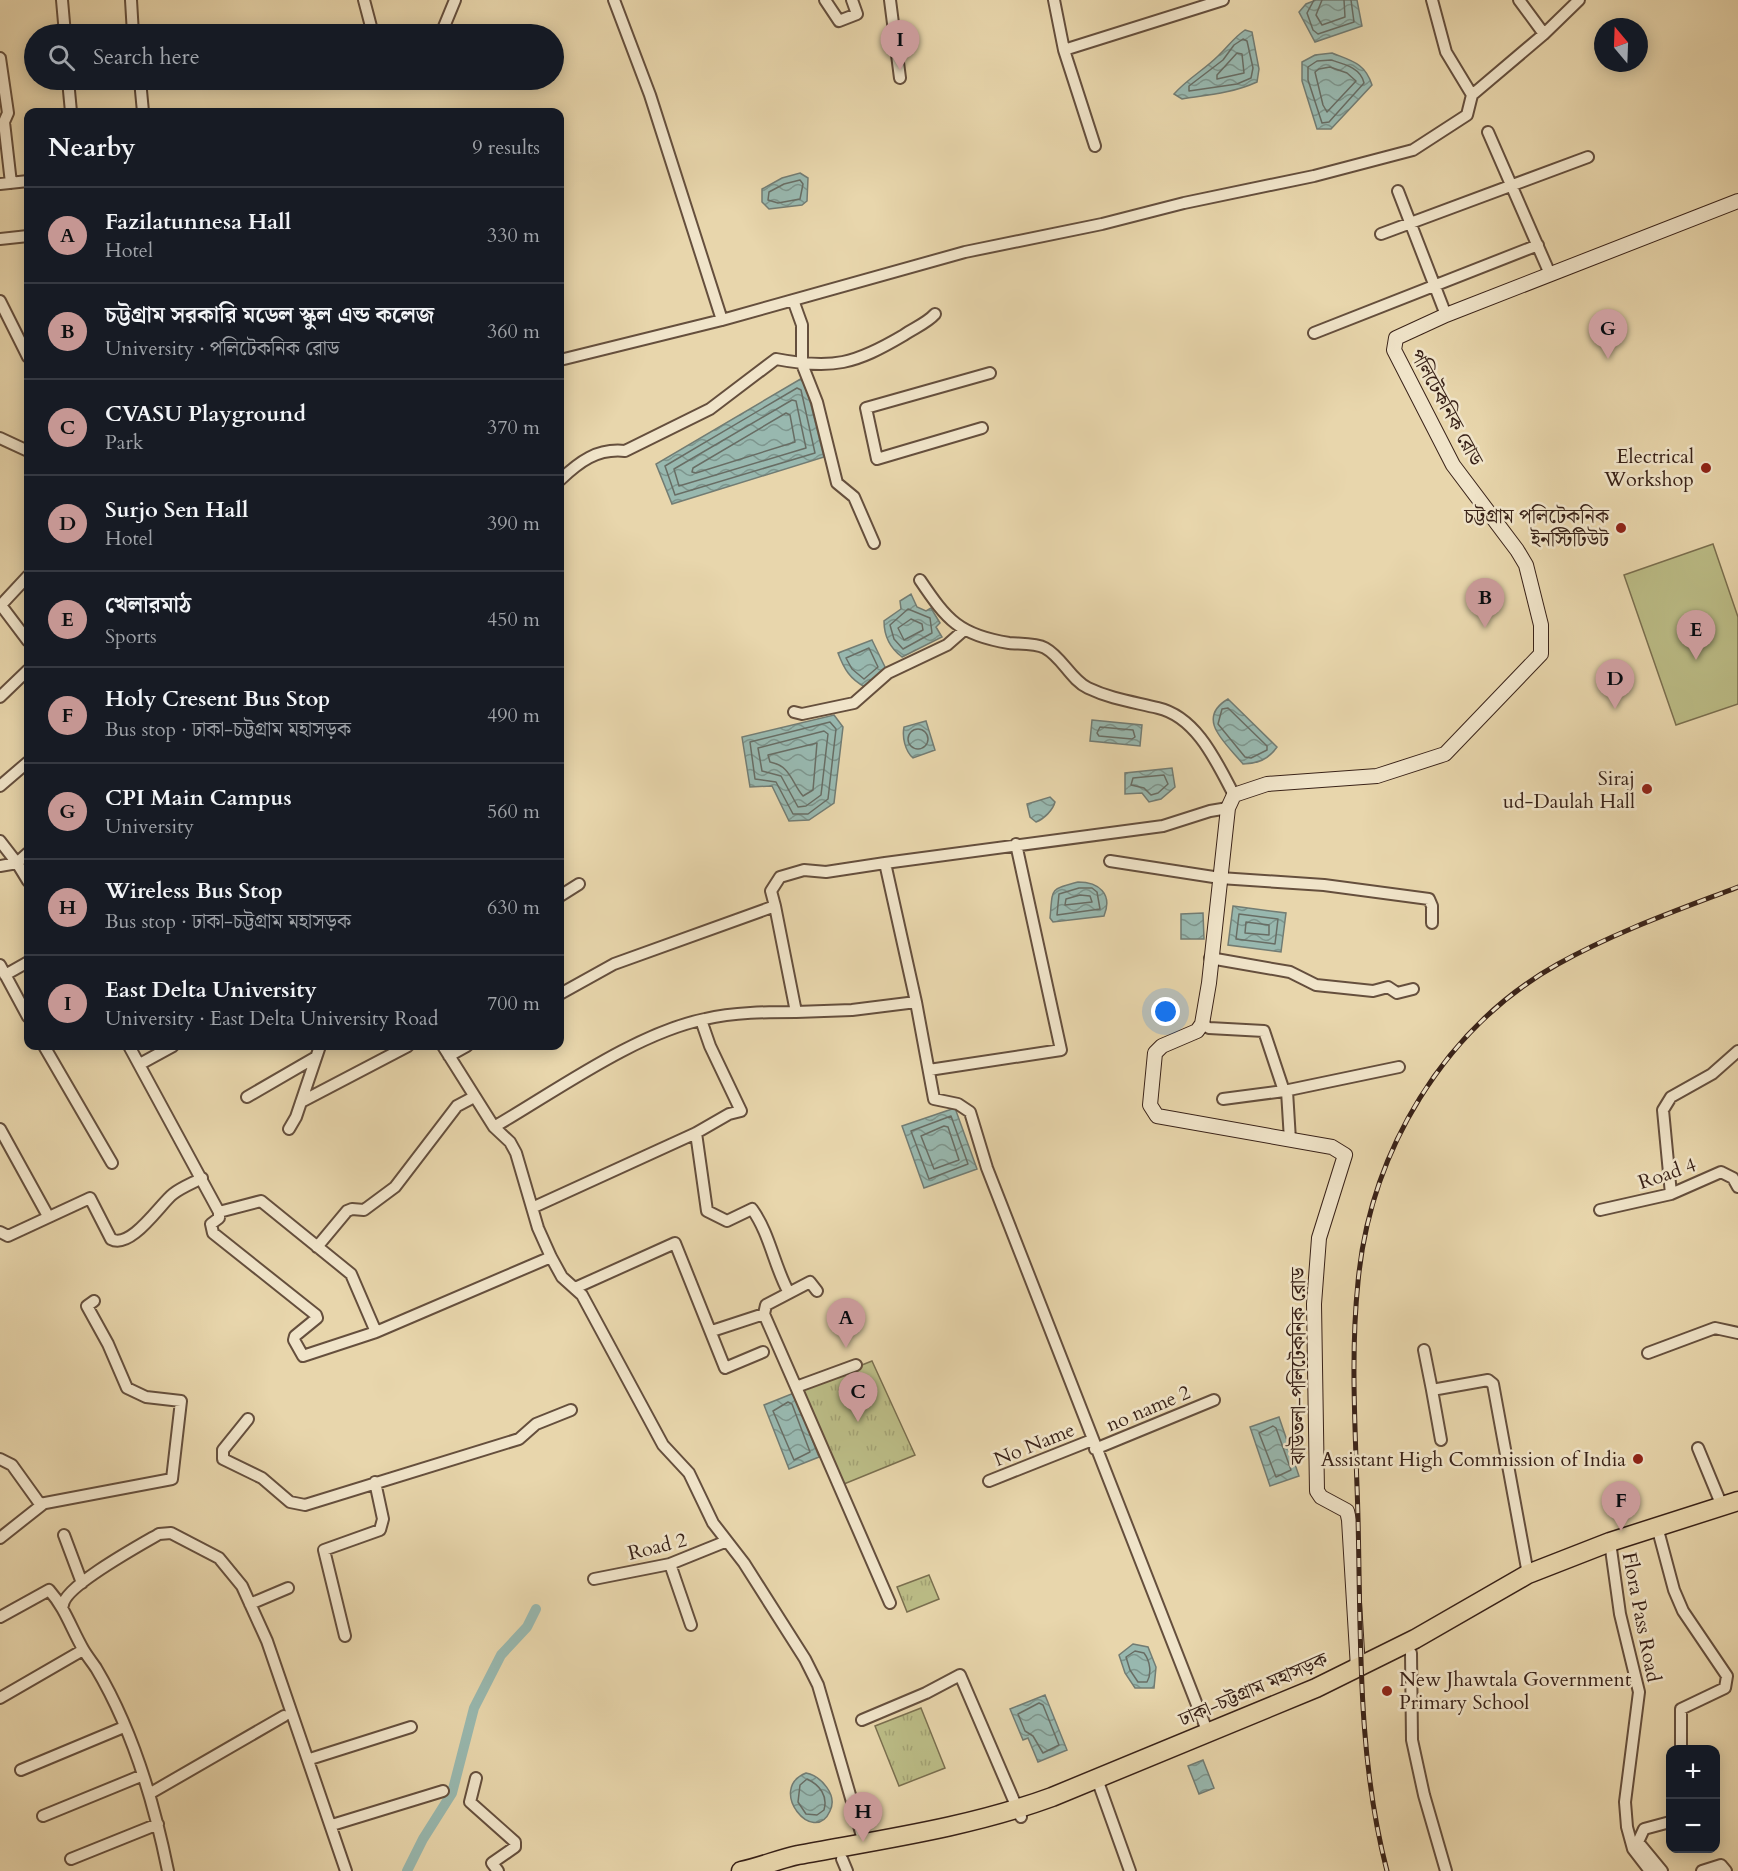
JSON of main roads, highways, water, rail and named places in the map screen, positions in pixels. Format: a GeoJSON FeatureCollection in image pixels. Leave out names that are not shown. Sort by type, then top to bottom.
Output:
{"type":"FeatureCollection","features":[{"type":"Feature","properties":{"kind":"highway","name":"ঢাকা-চট্টগ্রাম মহাসড়ক"},"geometry":{"type":"LineString","coordinates":[[1099,1784],[1208,1733],[1358,1668],[1528,1574],[1733,1506]]}},
{"type":"Feature","properties":{"kind":"highway","name":"ঢাকা-চট্টগ্রাম মহাসড়ক"},"geometry":{"type":"LineString","coordinates":[[767,1866],[793,1868],[845,1865],[988,1827],[1286,1713],[1411,1653],[1540,1580],[1610,1547],[1659,1534],[1733,1506]]}},
{"type":"Feature","properties":{"kind":"highway","name":"ঢাকা-চট্টগ্রাম মহাসড়ক"},"geometry":{"type":"LineString","coordinates":[[741,1871],[767,1866],[795,1856],[1019,1814]]}},
{"type":"Feature","properties":{"kind":"main road","name":"পলিটেকনিক রোড"},"geometry":{"type":"LineString","coordinates":[[1202,1024],[1228,808],[1234,795],[1268,783],[1377,776],[1445,754],[1541,654],[1541,626],[1526,565],[1518,550],[1453,465],[1394,350],[1396,338],[1446,315],[1738,201]]}},
{"type":"Feature","properties":{"kind":"main road","name":"ঝাউতলা-পলিটেকনিক রোড"},"geometry":{"type":"LineString","coordinates":[[1202,1024],[1197,1031],[1162,1046],[1155,1053],[1150,1105],[1157,1116],[1332,1147],[1345,1155],[1320,1238],[1314,1304],[1317,1491],[1321,1497],[1347,1511],[1358,1668]]}},
{"type":"Feature","properties":{"kind":"water"},"geometry":{"type":"Polygon","coordinates":[[[1316,0],[1357,0],[1362,26],[1315,42],[1299,12],[1306,4],[1316,0]]]}},
{"type":"Feature","properties":{"kind":"water"},"geometry":{"type":"Polygon","coordinates":[[[1245,30],[1252,32],[1259,69],[1257,82],[1211,95],[1182,99],[1174,94],[1213,61],[1245,30]]]}},
{"type":"Feature","properties":{"kind":"water"},"geometry":{"type":"Polygon","coordinates":[[[1332,53],[1362,67],[1372,85],[1331,129],[1317,129],[1302,81],[1302,62],[1315,55],[1332,53]]]}},
{"type":"Feature","properties":{"kind":"water"},"geometry":{"type":"Polygon","coordinates":[[[800,173],[808,178],[807,201],[802,205],[769,209],[762,202],[762,189],[782,178],[800,173]]]}},
{"type":"Feature","properties":{"kind":"water"},"geometry":{"type":"Polygon","coordinates":[[[804,377],[824,457],[672,504],[656,464],[804,377]]]}},
{"type":"Feature","properties":{"kind":"water"},"geometry":{"type":"Polygon","coordinates":[[[911,594],[917,607],[926,611],[931,608],[940,623],[936,627],[942,637],[902,657],[888,642],[884,621],[901,609],[900,601],[911,594]]]}},
{"type":"Feature","properties":{"kind":"water"},"geometry":{"type":"Polygon","coordinates":[[[872,640],[886,669],[865,687],[848,673],[838,653],[872,640]]]}},
{"type":"Feature","properties":{"kind":"water"},"geometry":{"type":"Polygon","coordinates":[[[1228,699],[1277,747],[1266,758],[1258,762],[1243,764],[1222,740],[1214,723],[1214,715],[1218,707],[1228,699]]]}},
{"type":"Feature","properties":{"kind":"water"},"geometry":{"type":"Polygon","coordinates":[[[834,715],[843,727],[834,803],[809,820],[789,821],[772,786],[750,787],[742,737],[834,715]]]}},
{"type":"Feature","properties":{"kind":"water"},"geometry":{"type":"Polygon","coordinates":[[[1092,720],[1142,725],[1140,746],[1090,741],[1092,720]]]}},
{"type":"Feature","properties":{"kind":"water"},"geometry":{"type":"Polygon","coordinates":[[[926,721],[935,750],[913,758],[905,744],[904,727],[926,721]]]}},
{"type":"Feature","properties":{"kind":"water"},"geometry":{"type":"Polygon","coordinates":[[[1172,768],[1175,787],[1161,799],[1149,802],[1142,793],[1125,794],[1125,773],[1172,768]]]}},
{"type":"Feature","properties":{"kind":"water"},"geometry":{"type":"Polygon","coordinates":[[[1050,797],[1055,802],[1052,808],[1036,822],[1030,817],[1027,804],[1050,797]]]}},
{"type":"Feature","properties":{"kind":"water"},"geometry":{"type":"Polygon","coordinates":[[[1078,882],[1092,884],[1102,891],[1107,901],[1104,916],[1053,922],[1050,918],[1054,891],[1078,882]]]}},
{"type":"Feature","properties":{"kind":"water"},"geometry":{"type":"Polygon","coordinates":[[[1233,906],[1286,913],[1281,952],[1228,945],[1233,906]]]}},
{"type":"Feature","properties":{"kind":"water"},"geometry":{"type":"Polygon","coordinates":[[[1203,913],[1204,939],[1181,939],[1181,914],[1203,913]]]}},
{"type":"Feature","properties":{"kind":"water"},"geometry":{"type":"Polygon","coordinates":[[[955,1108],[977,1169],[924,1188],[902,1126],[955,1108]]]}},
{"type":"Feature","properties":{"kind":"water"},"geometry":{"type":"Polygon","coordinates":[[[794,1393],[819,1457],[789,1469],[764,1405],[794,1393]]]}},
{"type":"Feature","properties":{"kind":"water"},"geometry":{"type":"Polygon","coordinates":[[[1279,1417],[1299,1476],[1270,1486],[1250,1427],[1279,1417]]]}},
{"type":"Feature","properties":{"kind":"water"},"geometry":{"type":"Polygon","coordinates":[[[1133,1644],[1148,1647],[1156,1667],[1154,1688],[1135,1688],[1125,1673],[1119,1655],[1133,1644]]]}},
{"type":"Feature","properties":{"kind":"water"},"geometry":{"type":"Polygon","coordinates":[[[1045,1695],[1067,1750],[1038,1762],[1028,1738],[1023,1740],[1010,1709],[1045,1695]]]}},
{"type":"Feature","properties":{"kind":"water"},"geometry":{"type":"Polygon","coordinates":[[[1203,1760],[1214,1788],[1199,1794],[1188,1766],[1203,1760]]]}},
{"type":"Feature","properties":{"kind":"water"},"geometry":{"type":"Polygon","coordinates":[[[806,1773],[822,1782],[830,1793],[832,1805],[823,1820],[814,1822],[805,1819],[792,1802],[791,1791],[795,1781],[806,1773]]]}},
{"type":"Feature","properties":{"kind":"waterway"},"geometry":{"type":"LineString","coordinates":[[407,1871],[423,1839],[452,1793],[474,1708],[501,1655],[527,1627],[536,1609]]}},
{"type":"Feature","properties":{"kind":"railway"},"geometry":{"type":"LineString","coordinates":[[1387,1871],[1377,1828],[1365,1740],[1354,1400],[1354,1340],[1358,1282],[1365,1234],[1378,1186],[1396,1141],[1420,1098],[1448,1058],[1480,1022],[1517,991],[1580,952],[1647,922],[1738,887]]}},
{"type":"Feature","properties":{"kind":"place","name":"East Delta University"},"geometry":{"type":"Point","coordinates":[900,70]}},
{"type":"Feature","properties":{"kind":"place","name":"CPI Main Campus"},"geometry":{"type":"Point","coordinates":[1608,359]}},
{"type":"Feature","properties":{"kind":"place","name":"Electrical Workshop"},"geometry":{"type":"Point","coordinates":[1706,468]}},
{"type":"Feature","properties":{"kind":"place","name":"চট্টগ্রাম পলিটেকনিক ইনস্টিটিউট"},"geometry":{"type":"Point","coordinates":[1621,528]}},
{"type":"Feature","properties":{"kind":"place","name":"চট্টগ্রাম সরকারি মডেল স্কুল এন্ড কলেজ"},"geometry":{"type":"Point","coordinates":[1485,628]}},
{"type":"Feature","properties":{"kind":"place","name":"খেলারমাঠ"},"geometry":{"type":"Point","coordinates":[1696,660]}},
{"type":"Feature","properties":{"kind":"place","name":"Surjo Sen Hall"},"geometry":{"type":"Point","coordinates":[1615,709]}},
{"type":"Feature","properties":{"kind":"place","name":"Siraj ud-Daulah Hall"},"geometry":{"type":"Point","coordinates":[1647,789]}},
{"type":"Feature","properties":{"kind":"place","name":"Fazilatunnesa Hall"},"geometry":{"type":"Point","coordinates":[846,1348]}},
{"type":"Feature","properties":{"kind":"place","name":"CVASU Playground"},"geometry":{"type":"Point","coordinates":[858,1422]}},
{"type":"Feature","properties":{"kind":"place","name":"Assistant High Commission of India"},"geometry":{"type":"Point","coordinates":[1638,1459]}},
{"type":"Feature","properties":{"kind":"place","name":"Holy Cresent Bus Stop"},"geometry":{"type":"Point","coordinates":[1621,1531]}},
{"type":"Feature","properties":{"kind":"place","name":"New Jhawtala Government Primary School"},"geometry":{"type":"Point","coordinates":[1387,1691]}},
{"type":"Feature","properties":{"kind":"place","name":"Wireless Bus Stop"},"geometry":{"type":"Point","coordinates":[863,1842]}}]}
